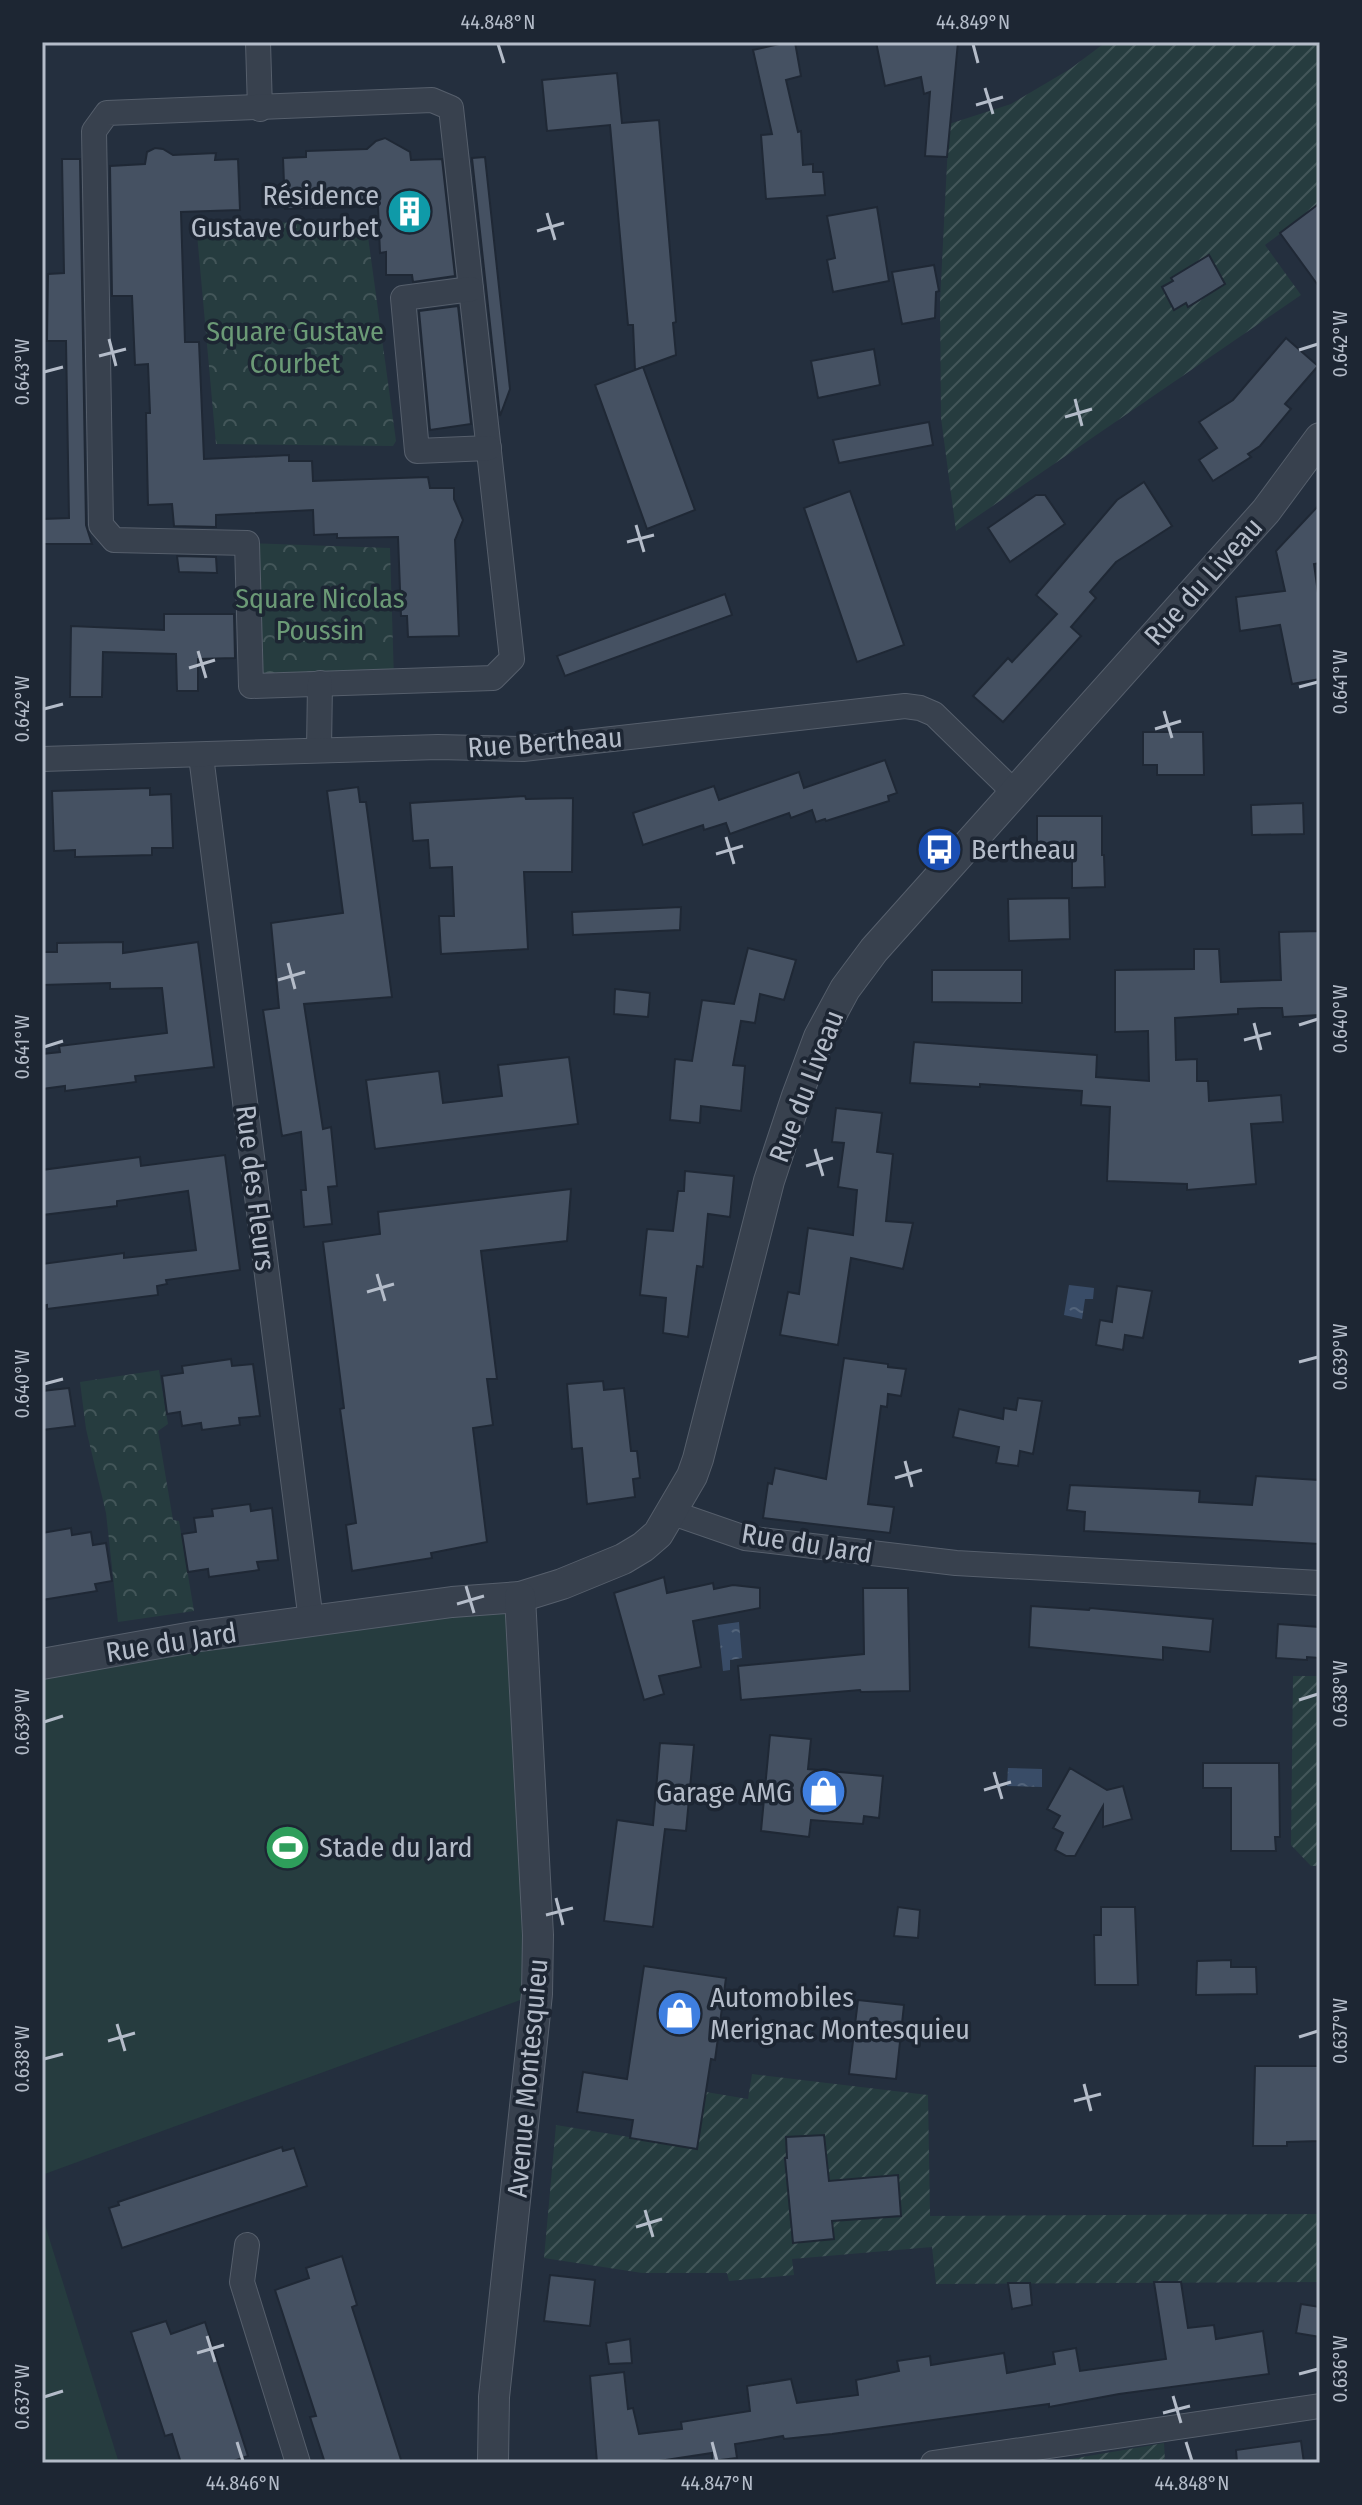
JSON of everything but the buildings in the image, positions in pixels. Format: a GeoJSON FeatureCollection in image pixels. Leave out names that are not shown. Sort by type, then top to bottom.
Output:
{"type":"FeatureCollection","features":[{"type":"Feature","properties":{"kind":"street"},"geometry":{"type":"LineString","coordinates":[[258,42],[260,109]]}},
{"type":"Feature","properties":{"kind":"street"},"geometry":{"type":"LineString","coordinates":[[432,100],[451,108],[471,289],[512,659],[493,678],[251,686],[247,543],[114,540],[101,525],[94,131],[107,113],[432,100]]}},
{"type":"Feature","properties":{"kind":"street"},"geometry":{"type":"LineString","coordinates":[[471,289],[403,298],[417,451],[489,448]]}},
{"type":"Feature","properties":{"kind":"street","name":"Rue du Liveau"},"geometry":{"type":"LineString","coordinates":[[670,1512],[692,1476],[698,1459],[769,1181],[819,1037],[845,989],[874,950],[1266,511],[1320,438]]}},
{"type":"Feature","properties":{"kind":"street"},"geometry":{"type":"LineString","coordinates":[[319,750],[320,683]]}},
{"type":"Feature","properties":{"kind":"street","name":"Rue Bertheau"},"geometry":{"type":"LineString","coordinates":[[42,759],[438,747],[523,749],[905,706],[934,714],[1014,792]]}},
{"type":"Feature","properties":{"kind":"street","name":"Rue des Fleurs"},"geometry":{"type":"LineString","coordinates":[[201,756],[311,1621]]}},
{"type":"Feature","properties":{"kind":"street","name":"Rue du Jard"},"geometry":{"type":"LineString","coordinates":[[42,1664],[193,1637],[452,1602],[520,1597],[623,1559],[658,1534],[670,1512],[745,1538],[956,1563],[1320,1583]]}},
{"type":"Feature","properties":{"kind":"street","name":"Avenue Montesquieu"},"geometry":{"type":"LineString","coordinates":[[493,2463],[494,2397],[537,1994],[537,1913],[520,1597]]}},
{"type":"Feature","properties":{"kind":"street"},"geometry":{"type":"LineString","coordinates":[[247,2245],[242,2282],[298,2463]]}},
{"type":"Feature","properties":{"kind":"street"},"geometry":{"type":"LineString","coordinates":[[933,2463],[1320,2406]]}},
{"type":"Feature","properties":{"kind":"green space"},"geometry":{"type":"Polygon","coordinates":[[[1106,42],[1320,42],[1320,204],[1265,245],[1301,295],[956,531],[941,418],[940,302],[949,124],[1011,104],[1070,69],[1106,42]]]}},
{"type":"Feature","properties":{"kind":"green space","name":"Square Gustave Courbet"},"geometry":{"type":"Polygon","coordinates":[[[366,222],[396,441],[393,446],[216,444],[196,223],[366,222]]]}},
{"type":"Feature","properties":{"kind":"green space","name":"Square Nicolas Poussin"},"geometry":{"type":"Polygon","coordinates":[[[247,543],[390,548],[394,680],[251,686],[247,543]]]}},
{"type":"Feature","properties":{"kind":"green space"},"geometry":{"type":"Polygon","coordinates":[[[159,1370],[168,1424],[158,1431],[173,1520],[179,1521],[194,1611],[118,1622],[106,1513],[86,1429],[80,1382],[159,1370]]]}},
{"type":"Feature","properties":{"kind":"green space","name":"Stade du Jard"},"geometry":{"type":"Polygon","coordinates":[[[520,1597],[537,1994],[42,2175],[42,1664],[520,1597]]]}},
{"type":"Feature","properties":{"kind":"green space"},"geometry":{"type":"Polygon","coordinates":[[[1293,1676],[1320,1676],[1320,1866],[1311,1866],[1291,1845],[1293,1676]]]}},
{"type":"Feature","properties":{"kind":"green space"},"geometry":{"type":"Polygon","coordinates":[[[752,2074],[928,2095],[930,2216],[1320,2214],[1320,2282],[936,2284],[932,2247],[792,2259],[794,2275],[729,2281],[727,2273],[642,2273],[544,2258],[556,2125],[696,2148],[706,2092],[748,2099],[752,2074]]]}},
{"type":"Feature","properties":{"kind":"green space"},"geometry":{"type":"Polygon","coordinates":[[[42,2215],[119,2463],[42,2463],[42,2215]]]}},
{"type":"Feature","properties":{"kind":"green space"},"geometry":{"type":"Polygon","coordinates":[[[1164,2443],[1165,2463],[1047,2463],[1153,2445],[1164,2443]]]}},
{"type":"Feature","properties":{"kind":"water"},"geometry":{"type":"Polygon","coordinates":[[[1069,1285],[1094,1288],[1093,1299],[1085,1299],[1082,1319],[1064,1315],[1069,1285]]]}},
{"type":"Feature","properties":{"kind":"water"},"geometry":{"type":"Polygon","coordinates":[[[739,1622],[742,1658],[730,1660],[730,1670],[723,1671],[718,1625],[739,1622]]]}},
{"type":"Feature","properties":{"kind":"water"},"geometry":{"type":"Polygon","coordinates":[[[1008,1768],[1042,1769],[1042,1787],[1007,1786],[1008,1768]]]}},
{"type":"Feature","properties":{"kind":"place","name":"Résidence Gustave Courbet"},"geometry":{"type":"Point","coordinates":[410,211]}},
{"type":"Feature","properties":{"kind":"place","name":"Bertheau"},"geometry":{"type":"Point","coordinates":[940,849]}},
{"type":"Feature","properties":{"kind":"place","name":"Garage AMG"},"geometry":{"type":"Point","coordinates":[823,1792]}},
{"type":"Feature","properties":{"kind":"place","name":"Stade du Jard"},"geometry":{"type":"Point","coordinates":[288,1847]}},
{"type":"Feature","properties":{"kind":"place","name":"Automobiles Merignac Montesquieu"},"geometry":{"type":"Point","coordinates":[679,2013]}}]}
